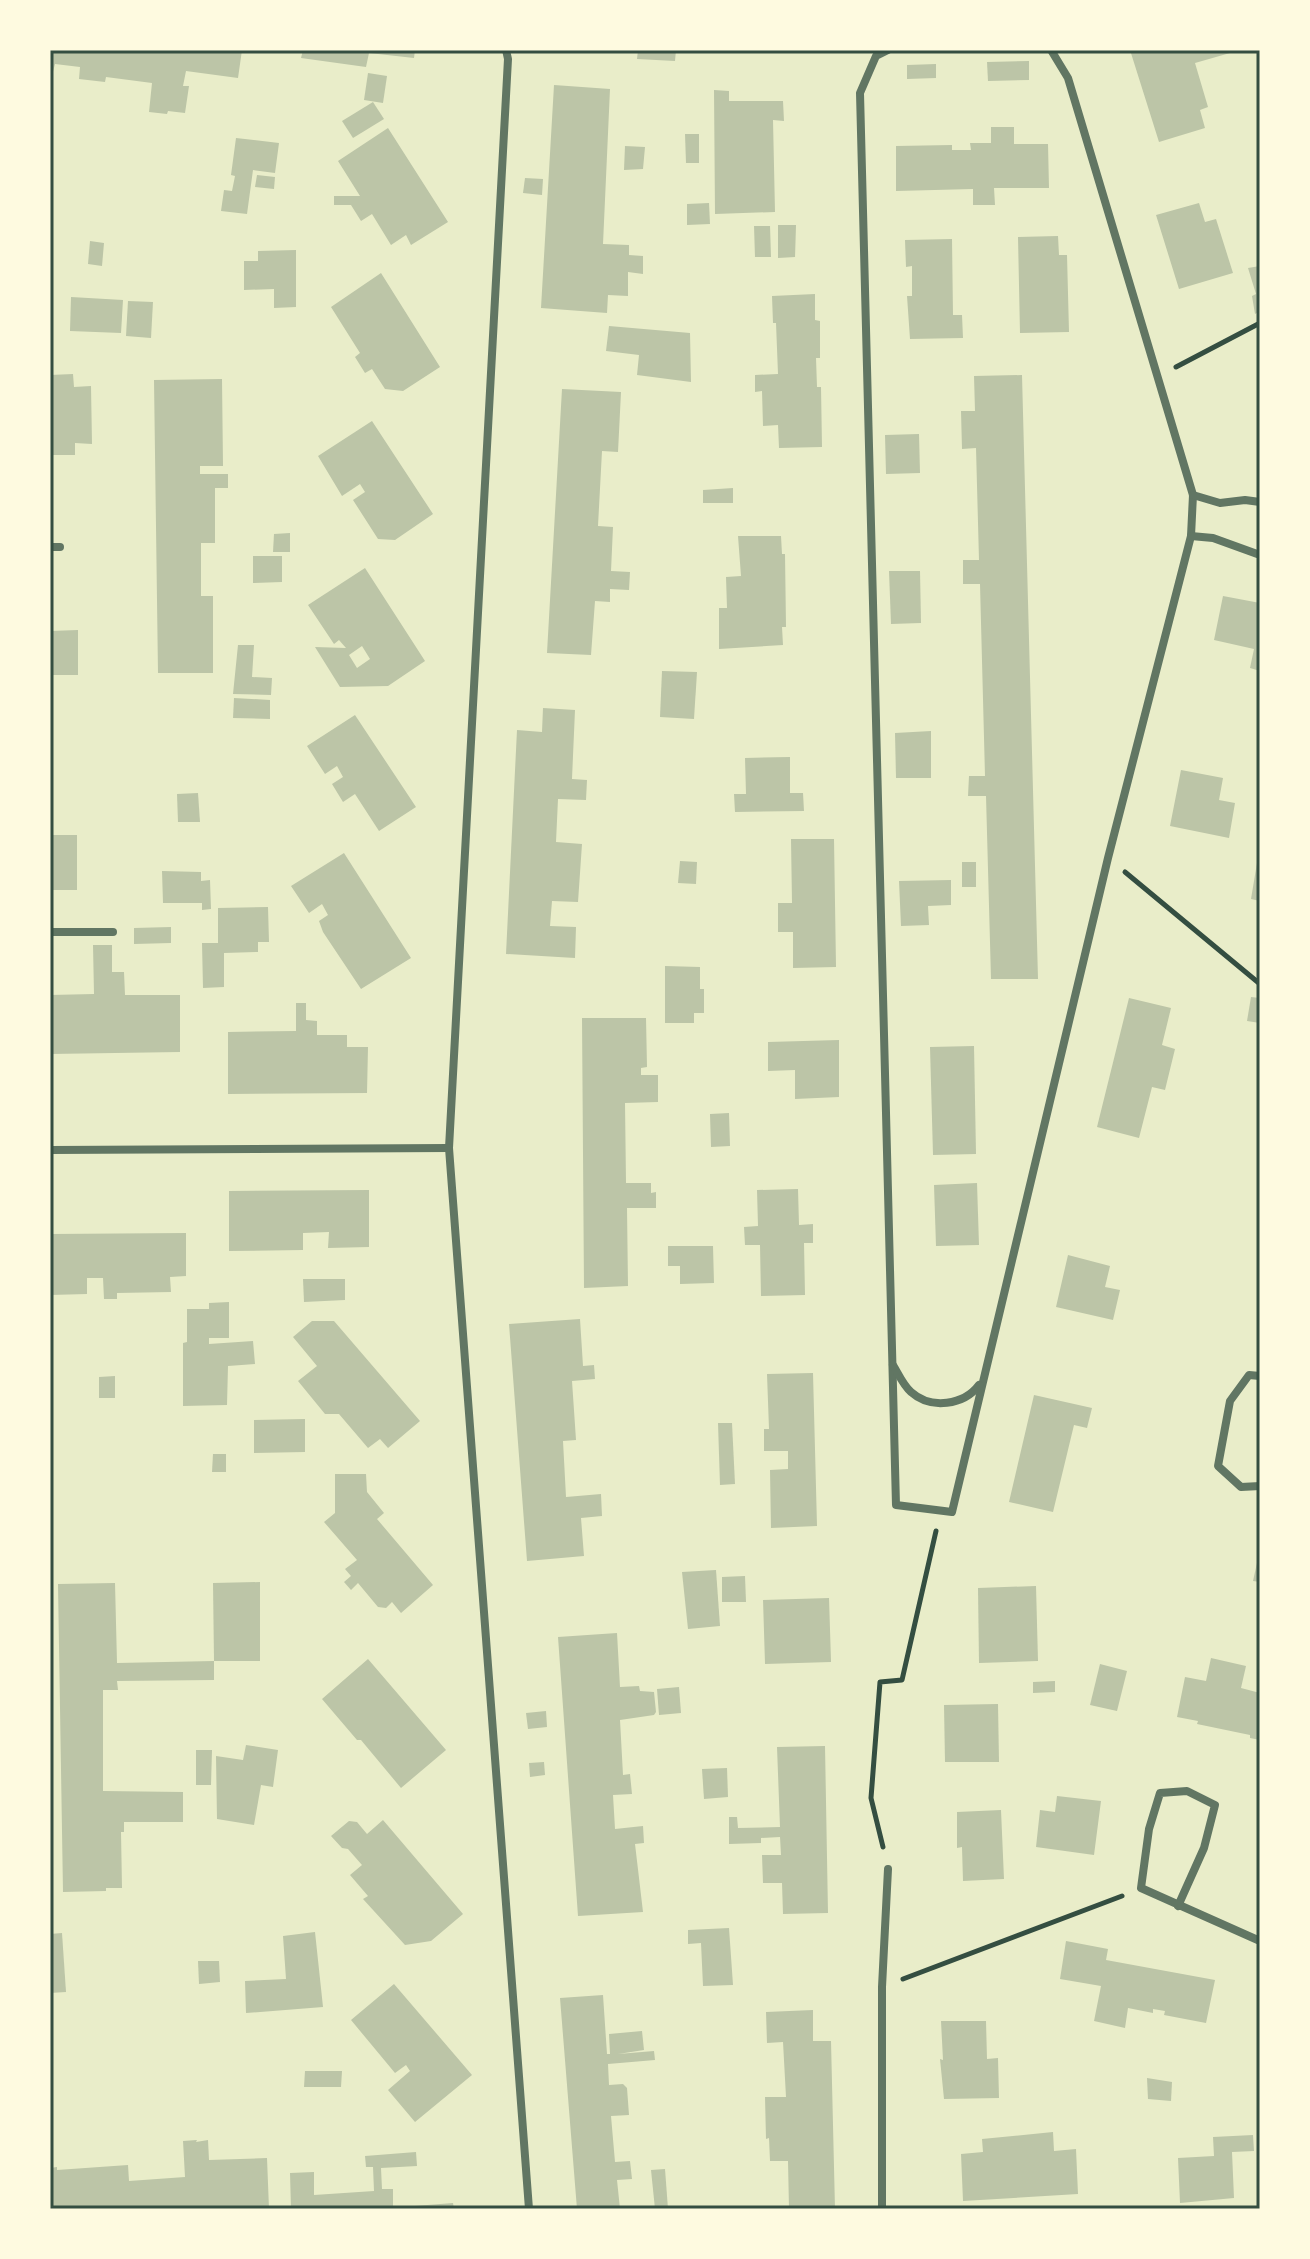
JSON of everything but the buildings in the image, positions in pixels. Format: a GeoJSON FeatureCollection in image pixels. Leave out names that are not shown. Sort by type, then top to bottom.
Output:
{"type":"FeatureCollection","features":[{"type":"Feature","properties":{"kind":"street"},"geometry":{"type":"LineString","coordinates":[[506,50],[508,59],[449,1148],[529,2209]]}},
{"type":"Feature","properties":{"kind":"street"},"geometry":{"type":"LineString","coordinates":[[888,50],[876,56],[860,93],[896,1505],[952,1512],[1108,858],[1191,536],[1193,495],[1068,78],[1051,50]]}},
{"type":"Feature","properties":{"kind":"street"},"geometry":{"type":"LineString","coordinates":[[1193,495],[1220,503],[1260,502]]}},
{"type":"Feature","properties":{"kind":"street"},"geometry":{"type":"LineString","coordinates":[[1191,536],[1213,538],[1260,555]]}},
{"type":"Feature","properties":{"kind":"street"},"geometry":{"type":"LineString","coordinates":[[50,547],[60,547]]}},
{"type":"Feature","properties":{"kind":"street"},"geometry":{"type":"LineString","coordinates":[[50,932],[113,932]]}},
{"type":"Feature","properties":{"kind":"street"},"geometry":{"type":"LineString","coordinates":[[50,1150],[449,1148]]}},
{"type":"Feature","properties":{"kind":"street"},"geometry":{"type":"LineString","coordinates":[[892,1364],[911,1393],[930,1401],[952,1404],[971,1397],[983,1380]]}},
{"type":"Feature","properties":{"kind":"street"},"geometry":{"type":"LineString","coordinates":[[1260,1376],[1249,1375],[1230,1401],[1218,1466],[1241,1487],[1260,1486]]}},
{"type":"Feature","properties":{"kind":"street"},"geometry":{"type":"LineString","coordinates":[[1178,1906],[1204,1848],[1215,1805],[1187,1791],[1160,1793],[1149,1829],[1141,1888],[1178,1906],[1260,1941]]}},
{"type":"Feature","properties":{"kind":"street"},"geometry":{"type":"LineString","coordinates":[[882,2209],[882,1987],[888,1869]]}},
{"type":"Feature","properties":{"kind":"path"},"geometry":{"type":"LineString","coordinates":[[1157,376],[1260,323]]}},
{"type":"Feature","properties":{"kind":"path"},"geometry":{"type":"LineString","coordinates":[[1108,858],[1260,984]]}},
{"type":"Feature","properties":{"kind":"path"},"geometry":{"type":"LineString","coordinates":[[888,1869],[871,1798],[880,1682],[902,1680],[940,1510]]}},
{"type":"Feature","properties":{"kind":"path"},"geometry":{"type":"LineString","coordinates":[[882,1987],[1141,1888]]}}]}
